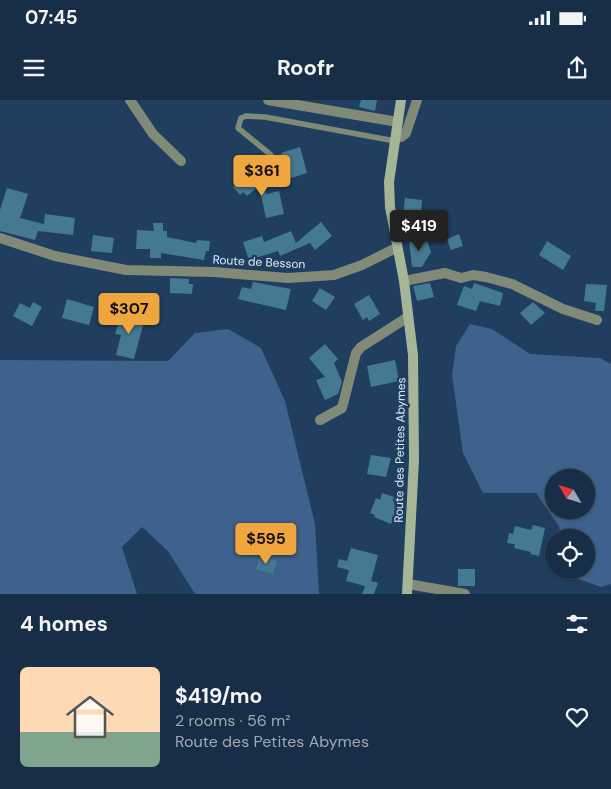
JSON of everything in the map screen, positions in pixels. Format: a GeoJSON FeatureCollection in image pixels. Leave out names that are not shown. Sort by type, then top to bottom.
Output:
{"type":"FeatureCollection","features":[{"type":"Feature","properties":{"kind":"main road"},"geometry":{"type":"LineString","coordinates":[[396,248],[389,182],[402,100]]}},
{"type":"Feature","properties":{"kind":"main road","name":"Route des Petites Abymes"},"geometry":{"type":"LineString","coordinates":[[396,248],[404,281],[413,355],[415,420],[407,589]]}},
{"type":"Feature","properties":{"kind":"street"},"geometry":{"type":"LineString","coordinates":[[130,100],[153,134],[180,161]]}},
{"type":"Feature","properties":{"kind":"street"},"geometry":{"type":"LineString","coordinates":[[268,100],[398,122]]}},
{"type":"Feature","properties":{"kind":"street"},"geometry":{"type":"LineString","coordinates":[[395,138],[406,133],[417,100]]}},
{"type":"Feature","properties":{"kind":"street","name":"Route de Besson"},"geometry":{"type":"LineString","coordinates":[[0,238],[55,256],[126,270],[214,272],[288,278],[334,275],[362,265],[396,248]]}},
{"type":"Feature","properties":{"kind":"street"},"geometry":{"type":"LineString","coordinates":[[404,281],[445,273],[461,278],[472,275],[486,277],[512,284],[563,309],[597,320]]}},
{"type":"Feature","properties":{"kind":"street"},"geometry":{"type":"LineString","coordinates":[[320,420],[342,408],[356,352],[408,317]]}},
{"type":"Feature","properties":{"kind":"street"},"geometry":{"type":"LineString","coordinates":[[407,589],[464,594]]}},
{"type":"Feature","properties":{"kind":"lane"},"geometry":{"type":"LineString","coordinates":[[271,155],[238,128],[241,118],[246,116],[265,117],[395,138]]}},
{"type":"Feature","properties":{"kind":"shaded area"},"geometry":{"type":"Polygon","coordinates":[[[470,324],[492,329],[530,354],[600,358],[611,364],[611,584],[601,587],[578,579],[595,579],[595,529],[560,529],[554,519],[595,519],[595,469],[545,469],[545,506],[536,493],[483,493],[463,453],[452,375],[456,346],[470,324]]]}},
{"type":"Feature","properties":{"kind":"shaded area"},"geometry":{"type":"Polygon","coordinates":[[[228,329],[261,348],[285,401],[315,524],[319,594],[195,594],[168,551],[142,527],[122,547],[137,594],[0,594],[0,360],[168,361],[195,333],[228,329]]]}},
{"type":"Feature","properties":{"kind":"building"},"geometry":{"type":"Polygon","coordinates":[[[361,100],[377,100],[375,111],[359,107],[361,100]]]}},
{"type":"Feature","properties":{"kind":"building"},"geometry":{"type":"Polygon","coordinates":[[[300,147],[307,173],[288,179],[281,153],[300,147]]]}},
{"type":"Feature","properties":{"kind":"building"},"geometry":{"type":"Polygon","coordinates":[[[251,176],[267,194],[279,191],[284,214],[266,218],[259,186],[247,196],[243,192],[240,195],[233,187],[241,180],[243,183],[251,176]]]}},
{"type":"Feature","properties":{"kind":"building"},"geometry":{"type":"Polygon","coordinates":[[[7,188],[28,194],[20,218],[44,224],[45,214],[75,218],[73,235],[38,231],[35,240],[0,231],[0,210],[7,188]]]}},
{"type":"Feature","properties":{"kind":"building"},"geometry":{"type":"Polygon","coordinates":[[[405,198],[422,200],[421,214],[403,215],[405,198]]]}},
{"type":"Feature","properties":{"kind":"building"},"geometry":{"type":"Polygon","coordinates":[[[321,222],[332,236],[315,250],[310,243],[280,256],[278,251],[249,260],[243,242],[262,236],[264,242],[291,231],[296,243],[321,222]]]}},
{"type":"Feature","properties":{"kind":"building"},"geometry":{"type":"Polygon","coordinates":[[[153,223],[163,223],[163,231],[167,231],[167,237],[196,243],[197,240],[210,241],[209,251],[206,251],[204,260],[161,253],[161,258],[150,258],[150,249],[136,249],[137,230],[154,231],[153,223]]]}},
{"type":"Feature","properties":{"kind":"building"},"geometry":{"type":"Polygon","coordinates":[[[459,234],[463,246],[451,250],[447,239],[459,234]]]}},
{"type":"Feature","properties":{"kind":"building"},"geometry":{"type":"Polygon","coordinates":[[[93,235],[114,238],[112,253],[91,251],[93,235]]]}},
{"type":"Feature","properties":{"kind":"building"},"geometry":{"type":"Polygon","coordinates":[[[426,237],[431,252],[422,267],[412,267],[409,241],[426,237]]]}},
{"type":"Feature","properties":{"kind":"building"},"geometry":{"type":"Polygon","coordinates":[[[547,241],[571,256],[563,270],[539,255],[547,241]]]}},
{"type":"Feature","properties":{"kind":"building"},"geometry":{"type":"Polygon","coordinates":[[[170,278],[189,279],[189,284],[193,284],[192,294],[170,293],[170,278]]]}},
{"type":"Feature","properties":{"kind":"building"},"geometry":{"type":"Polygon","coordinates":[[[253,282],[291,289],[286,310],[238,299],[242,287],[251,289],[253,282]]]}},
{"type":"Feature","properties":{"kind":"building"},"geometry":{"type":"Polygon","coordinates":[[[430,283],[434,297],[417,301],[413,286],[430,283]]]}},
{"type":"Feature","properties":{"kind":"building"},"geometry":{"type":"Polygon","coordinates":[[[474,283],[503,293],[500,306],[480,301],[476,311],[457,305],[464,286],[472,289],[474,283]]]}},
{"type":"Feature","properties":{"kind":"building"},"geometry":{"type":"Polygon","coordinates":[[[586,284],[607,285],[604,311],[595,311],[596,303],[584,301],[586,284]]]}},
{"type":"Feature","properties":{"kind":"building"},"geometry":{"type":"Polygon","coordinates":[[[320,288],[335,297],[326,310],[312,301],[320,288]]]}},
{"type":"Feature","properties":{"kind":"building"},"geometry":{"type":"Polygon","coordinates":[[[369,295],[380,314],[369,321],[367,317],[363,320],[354,304],[369,295]]]}},
{"type":"Feature","properties":{"kind":"building"},"geometry":{"type":"Polygon","coordinates":[[[67,299],[94,307],[89,325],[62,318],[67,299]]]}},
{"type":"Feature","properties":{"kind":"building"},"geometry":{"type":"Polygon","coordinates":[[[33,302],[42,307],[32,326],[13,316],[20,303],[30,308],[33,302]]]}},
{"type":"Feature","properties":{"kind":"building"},"geometry":{"type":"Polygon","coordinates":[[[533,302],[545,313],[531,325],[520,313],[533,302]]]}},
{"type":"Feature","properties":{"kind":"building"},"geometry":{"type":"Polygon","coordinates":[[[122,312],[145,318],[134,359],[116,355],[121,335],[115,334],[122,312]]]}},
{"type":"Feature","properties":{"kind":"building"},"geometry":{"type":"Polygon","coordinates":[[[325,344],[338,359],[334,363],[342,382],[338,394],[325,400],[316,380],[325,377],[309,358],[325,344]]]}},
{"type":"Feature","properties":{"kind":"building"},"geometry":{"type":"Polygon","coordinates":[[[395,360],[399,381],[371,387],[367,366],[395,360]]]}},
{"type":"Feature","properties":{"kind":"building"},"geometry":{"type":"Polygon","coordinates":[[[371,455],[391,458],[386,477],[367,474],[371,455]]]}},
{"type":"Feature","properties":{"kind":"building"},"geometry":{"type":"Polygon","coordinates":[[[382,493],[397,498],[394,505],[398,506],[391,524],[374,517],[375,515],[370,513],[376,498],[380,500],[382,493]]]}},
{"type":"Feature","properties":{"kind":"building"},"geometry":{"type":"Polygon","coordinates":[[[533,525],[545,528],[539,556],[514,548],[515,544],[507,543],[509,533],[513,534],[515,526],[531,530],[533,525]]]}},
{"type":"Feature","properties":{"kind":"building"},"geometry":{"type":"Polygon","coordinates":[[[351,548],[378,555],[371,581],[378,583],[374,594],[362,594],[365,586],[346,581],[349,570],[337,567],[339,559],[347,561],[351,548]]]}},
{"type":"Feature","properties":{"kind":"building"},"geometry":{"type":"Polygon","coordinates":[[[260,556],[277,561],[273,574],[256,569],[260,556]]]}},
{"type":"Feature","properties":{"kind":"building"},"geometry":{"type":"Polygon","coordinates":[[[458,569],[475,569],[475,586],[458,586],[458,569]]]}}]}
